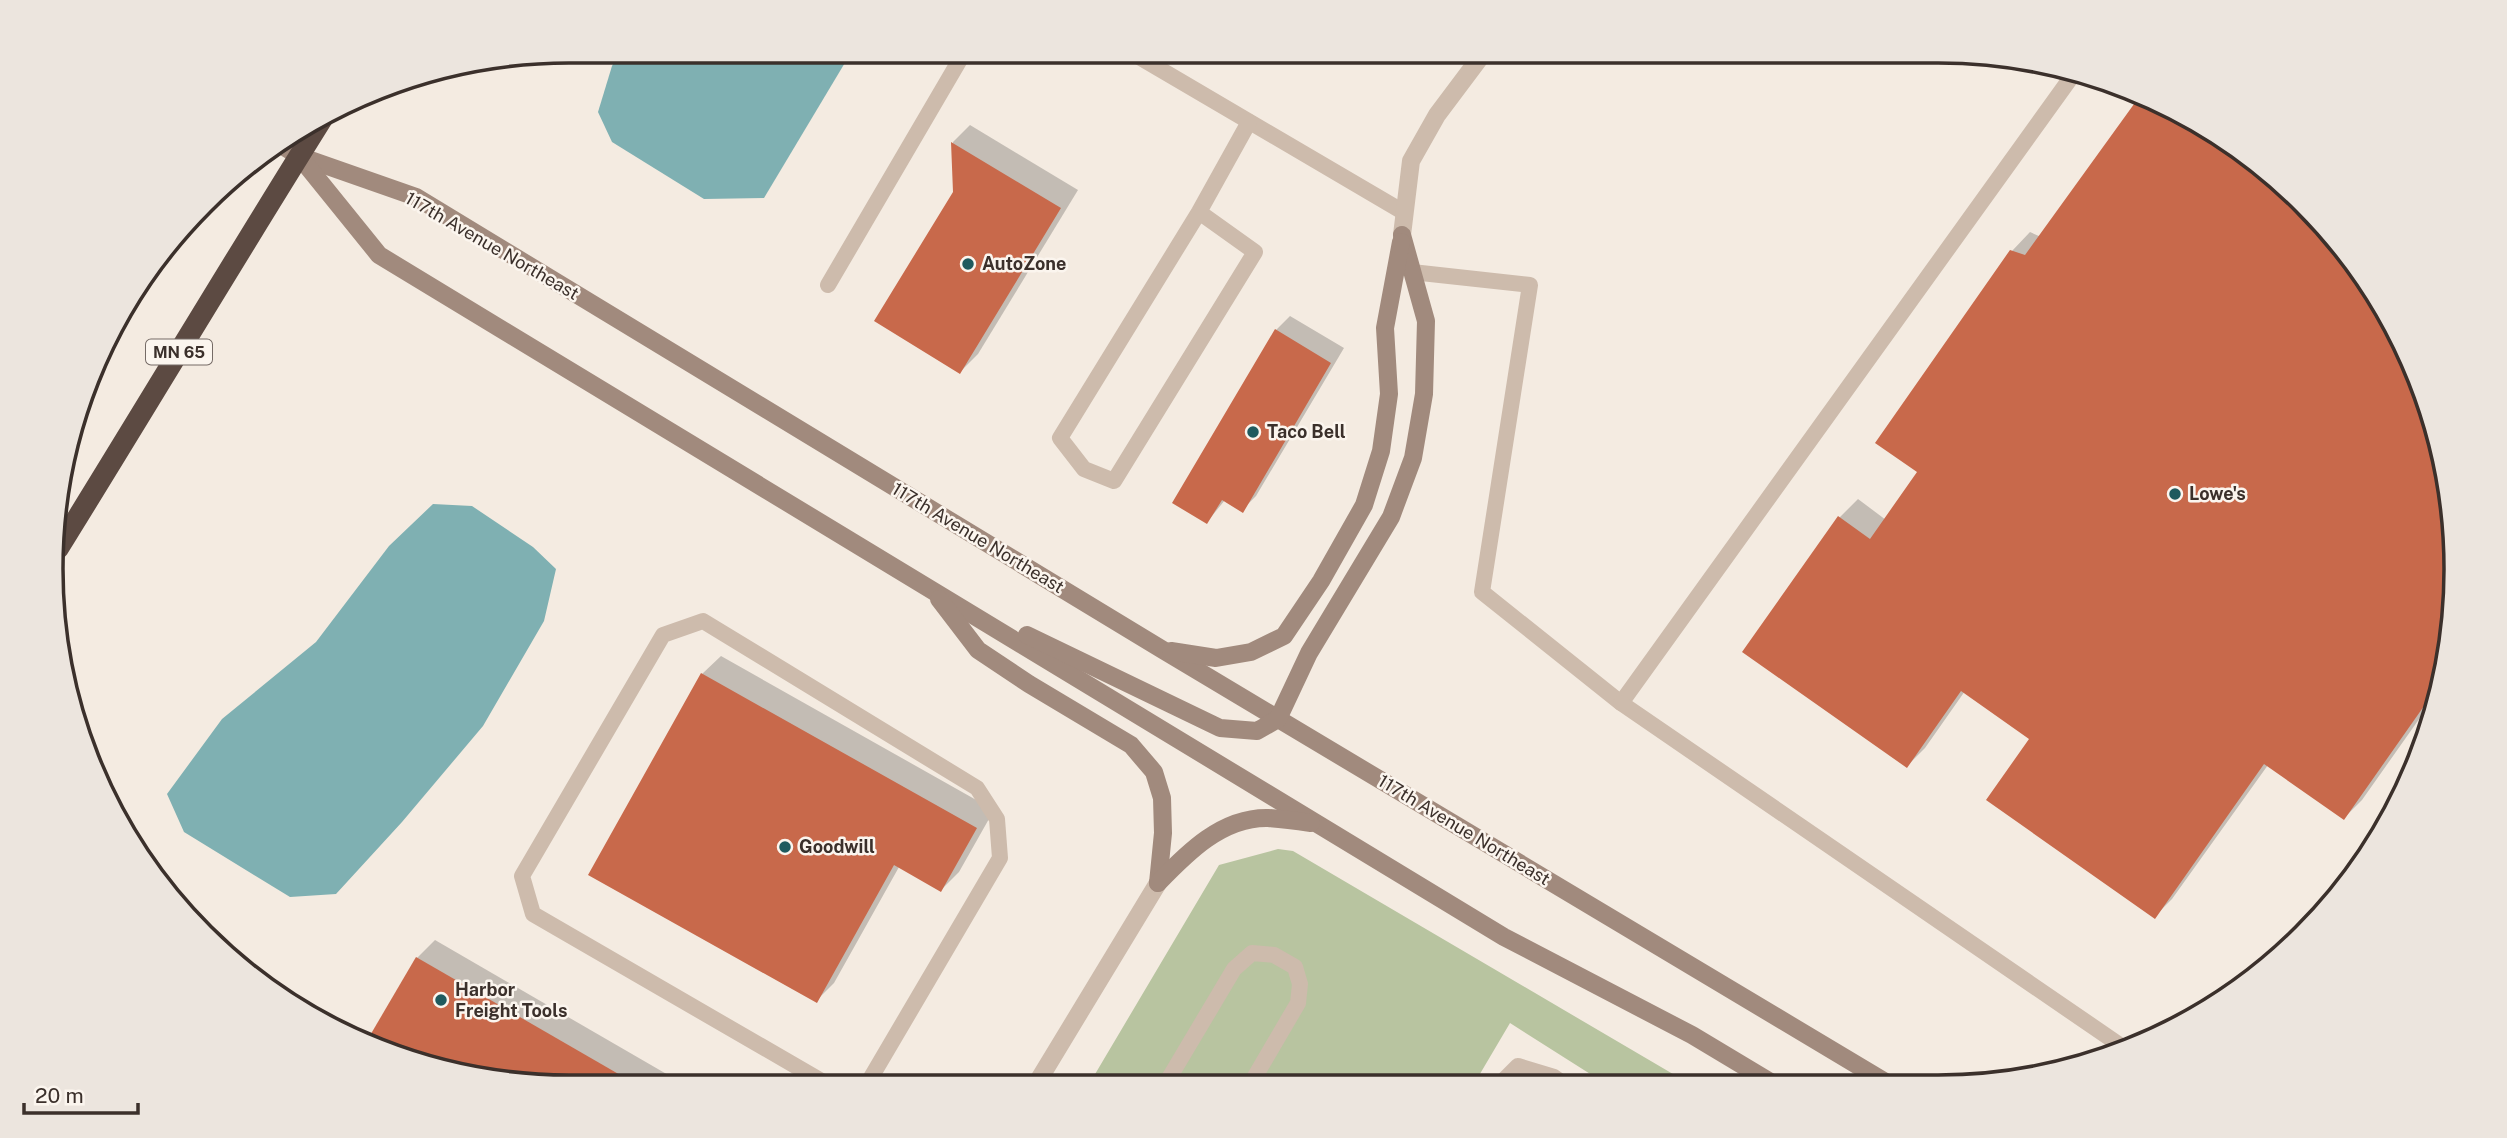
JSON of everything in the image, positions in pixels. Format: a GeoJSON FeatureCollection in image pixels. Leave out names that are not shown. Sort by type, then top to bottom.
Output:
{"type":"FeatureCollection","features":[{"type":"Feature","properties":{"kind":"highway","name":"MN 65"},"geometry":{"type":"LineString","coordinates":[[64,539],[314,132]]}},
{"type":"Feature","properties":{"kind":"street"},"geometry":{"type":"LineString","coordinates":[[1163,650],[1216,658],[1251,652],[1284,636],[1321,581],[1364,505],[1381,451],[1389,394],[1384,328],[1402,235],[1411,162],[1437,115],[1476,63]]}},
{"type":"Feature","properties":{"kind":"street"},"geometry":{"type":"LineString","coordinates":[[287,149],[299,156],[379,255],[1504,937],[1692,1035],[1759,1075]]}},
{"type":"Feature","properties":{"kind":"street","name":"117th Avenue Northeast"},"geometry":{"type":"LineString","coordinates":[[299,156],[416,197],[1163,650],[1874,1075]]}},
{"type":"Feature","properties":{"kind":"street"},"geometry":{"type":"LineString","coordinates":[[931,589],[1220,728],[1257,731],[1278,719],[1309,653],[1391,517],[1413,458],[1424,394],[1426,321],[1402,235]]}},
{"type":"Feature","properties":{"kind":"street"},"geometry":{"type":"LineString","coordinates":[[931,589],[978,650],[1009,672],[1131,745],[1154,772],[1162,798],[1163,833],[1158,883]]}},
{"type":"Feature","properties":{"kind":"street"},"geometry":{"type":"LineString","coordinates":[[1042,1075],[1158,883],[1187,853],[1230,825],[1265,818],[1318,824]]}},
{"type":"Feature","properties":{"kind":"lane"},"geometry":{"type":"LineString","coordinates":[[828,285],[958,63]]}},
{"type":"Feature","properties":{"kind":"lane"},"geometry":{"type":"LineString","coordinates":[[1149,63],[1405,214]]}},
{"type":"Feature","properties":{"kind":"lane"},"geometry":{"type":"LineString","coordinates":[[1621,703],[2069,80]]}},
{"type":"Feature","properties":{"kind":"lane"},"geometry":{"type":"LineString","coordinates":[[1199,212],[1255,252],[1114,481],[1084,469],[1060,438],[1199,212],[1249,122]]}},
{"type":"Feature","properties":{"kind":"lane"},"geometry":{"type":"LineString","coordinates":[[1412,272],[1530,285],[1482,592],[1621,703],[2116,1042]]}},
{"type":"Feature","properties":{"kind":"lane"},"geometry":{"type":"LineString","coordinates":[[811,1075],[533,914],[522,876],[663,635],[703,621],[977,788],[997,819],[1000,858],[872,1075]]}},
{"type":"Feature","properties":{"kind":"lane"},"geometry":{"type":"LineString","coordinates":[[1171,1075],[1234,969],[1252,953],[1274,956],[1295,967],[1300,984],[1298,1003],[1256,1075]]}},
{"type":"Feature","properties":{"kind":"lane"},"geometry":{"type":"LineString","coordinates":[[1509,1075],[1518,1066],[1547,1075]]}},
{"type":"Feature","properties":{"kind":"green space"},"geometry":{"type":"Polygon","coordinates":[[[1278,849],[1293,851],[1675,1075],[1592,1075],[1510,1023],[1479,1075],[1095,1075],[1219,865],[1278,849]]]}},
{"type":"Feature","properties":{"kind":"water"},"geometry":{"type":"Polygon","coordinates":[[[614,63],[845,63],[764,198],[704,199],[612,142],[598,112],[614,63]]]}},
{"type":"Feature","properties":{"kind":"water"},"geometry":{"type":"Polygon","coordinates":[[[433,504],[472,506],[533,547],[556,569],[544,621],[483,726],[402,822],[336,894],[290,897],[184,832],[167,794],[222,719],[316,642],[389,546],[433,504]]]}},
{"type":"Feature","properties":{"kind":"building","name":"Lowe's"},"geometry":{"type":"Polygon","coordinates":[[[2135,103],[2162,115],[2219,148],[2272,189],[2296,211],[2339,261],[2359,288],[2392,345],[2417,406],[2434,470],[2443,536],[2443,602],[2440,635],[2426,703],[2344,820],[2264,764],[2155,919],[1986,800],[2029,739],[1961,691],[1907,768],[1742,652],[1838,516],[1870,539],[1917,472],[1875,443],[2010,250],[2025,255],[2135,103]]]}},
{"type":"Feature","properties":{"kind":"building","name":"AutoZone"},"geometry":{"type":"Polygon","coordinates":[[[951,142],[1061,208],[960,374],[874,321],[953,192],[951,142]]]}},
{"type":"Feature","properties":{"kind":"building","name":"Taco Bell"},"geometry":{"type":"Polygon","coordinates":[[[1275,329],[1331,363],[1243,513],[1222,500],[1207,524],[1172,503],[1275,329]]]}},
{"type":"Feature","properties":{"kind":"building","name":"Goodwill"},"geometry":{"type":"Polygon","coordinates":[[[701,673],[977,828],[941,892],[894,865],[817,1003],[588,875],[701,673]]]}},
{"type":"Feature","properties":{"kind":"building","name":"Harbor Freight Tools"},"geometry":{"type":"Polygon","coordinates":[[[416,957],[620,1075],[503,1071],[438,1058],[371,1034],[416,957]]]}},
{"type":"Feature","properties":{"kind":"place","name":"AutoZone"},"geometry":{"type":"Point","coordinates":[968,264]}},
{"type":"Feature","properties":{"kind":"place","name":"Taco Bell"},"geometry":{"type":"Point","coordinates":[1253,432]}},
{"type":"Feature","properties":{"kind":"place","name":"Lowe's"},"geometry":{"type":"Point","coordinates":[2175,494]}},
{"type":"Feature","properties":{"kind":"place","name":"Goodwill"},"geometry":{"type":"Point","coordinates":[785,847]}},
{"type":"Feature","properties":{"kind":"place","name":"Harbor Freight Tools"},"geometry":{"type":"Point","coordinates":[441,1000]}}]}
